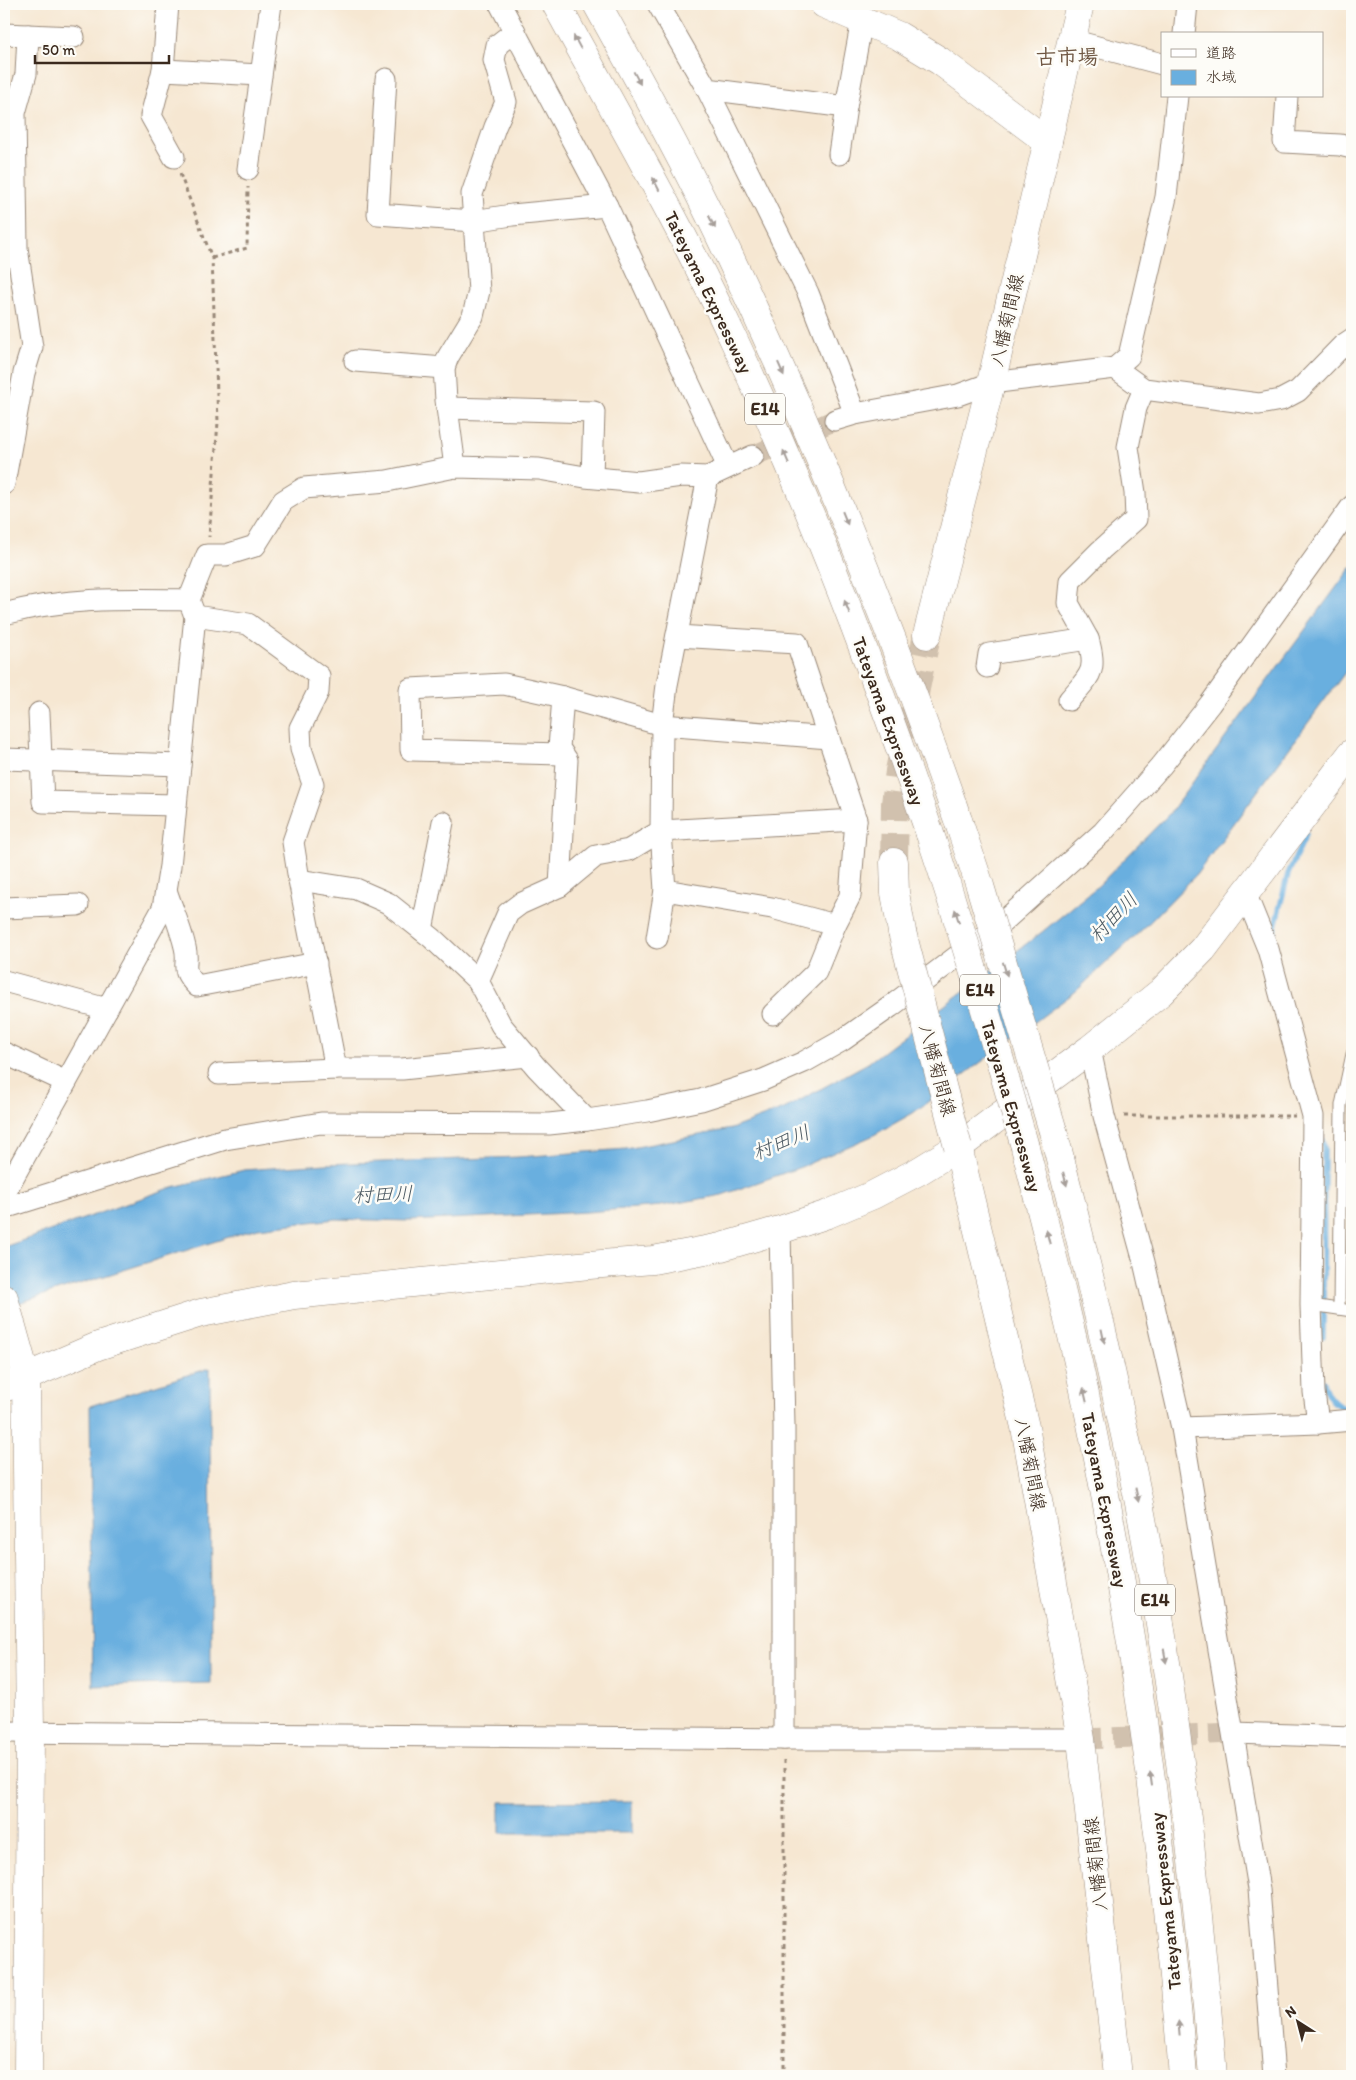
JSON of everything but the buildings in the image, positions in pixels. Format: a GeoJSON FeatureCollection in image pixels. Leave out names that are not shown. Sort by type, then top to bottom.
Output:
{"type":"FeatureCollection","features":[{"type":"Feature","properties":{"kind":"main road","name":"Tateyama Expressway"},"geometry":{"type":"LineString","coordinates":[[556,4],[653,177],[732,335],[820,538],[864,650],[930,834],[974,970],[1025,1148],[1069,1324],[1109,1514],[1140,1695],[1164,1875],[1183,2076]]}},
{"type":"Feature","properties":{"kind":"main road","name":"Tateyama Expressway"},"geometry":{"type":"LineString","coordinates":[[597,4],[724,245],[815,445],[893,638],[959,823],[1053,1131],[1098,1314],[1142,1524],[1170,1688],[1194,1870],[1213,2076]]}},
{"type":"Feature","properties":{"kind":"main road","name":"八幡菊間線"},"geometry":{"type":"LineString","coordinates":[[926,634],[991,383],[1080,4]]}},
{"type":"Feature","properties":{"kind":"main road"},"geometry":{"type":"LineString","coordinates":[[830,5],[899,36],[940,61],[1048,142]]}},
{"type":"Feature","properties":{"kind":"main road"},"geometry":{"type":"LineString","coordinates":[[15,1382],[98,1346],[200,1313],[294,1295],[653,1260],[721,1248],[828,1214],[873,1196],[958,1147],[1090,1049],[1161,992],[1203,949],[1246,895],[1352,753]]}},
{"type":"Feature","properties":{"kind":"main road","name":"八幡菊間線"},"geometry":{"type":"LineString","coordinates":[[894,862],[895,893],[902,932],[958,1147],[1025,1427],[1081,1738],[1118,2076]]}},
{"type":"Feature","properties":{"kind":"main road"},"geometry":{"type":"LineString","coordinates":[[4,1298],[15,1382],[30,1731],[28,2076]]}},
{"type":"Feature","properties":{"kind":"street"},"geometry":{"type":"LineString","coordinates":[[168,4],[163,70],[150,116],[174,157]]}},
{"type":"Feature","properties":{"kind":"street"},"geometry":{"type":"LineString","coordinates":[[248,168],[271,4]]}},
{"type":"Feature","properties":{"kind":"street"},"geometry":{"type":"LineString","coordinates":[[500,4],[607,206],[728,467]]}},
{"type":"Feature","properties":{"kind":"street"},"geometry":{"type":"LineString","coordinates":[[658,4],[707,88],[808,293],[845,417],[958,395],[991,383],[1115,368],[1129,356],[1166,197],[1177,98]]}},
{"type":"Feature","properties":{"kind":"street"},"geometry":{"type":"LineString","coordinates":[[1184,32],[1187,4]]}},
{"type":"Feature","properties":{"kind":"street"},"geometry":{"type":"LineString","coordinates":[[839,154],[862,20]]}},
{"type":"Feature","properties":{"kind":"street"},"geometry":{"type":"LineString","coordinates":[[455,467],[444,368],[473,316],[479,292],[472,194],[494,126],[506,102],[494,60],[497,45],[515,31]]}},
{"type":"Feature","properties":{"kind":"street"},"geometry":{"type":"LineString","coordinates":[[4,34],[74,37]]}},
{"type":"Feature","properties":{"kind":"street"},"geometry":{"type":"LineString","coordinates":[[4,484],[14,373],[32,347],[16,248],[15,113],[26,74],[28,35]]}},
{"type":"Feature","properties":{"kind":"street"},"geometry":{"type":"LineString","coordinates":[[1071,40],[1161,64]]}},
{"type":"Feature","properties":{"kind":"street"},"geometry":{"type":"LineString","coordinates":[[163,70],[261,75]]}},
{"type":"Feature","properties":{"kind":"street"},"geometry":{"type":"LineString","coordinates":[[386,79],[378,214],[473,221],[512,215],[607,206]]}},
{"type":"Feature","properties":{"kind":"street"},"geometry":{"type":"LineString","coordinates":[[707,88],[846,107]]}},
{"type":"Feature","properties":{"kind":"street"},"geometry":{"type":"LineString","coordinates":[[1287,98],[1284,142],[1340,145],[1352,148]]}},
{"type":"Feature","properties":{"kind":"street"},"geometry":{"type":"LineString","coordinates":[[1115,368],[1144,389],[1259,404],[1280,400],[1298,391],[1343,345],[1352,339]]}},
{"type":"Feature","properties":{"kind":"street"},"geometry":{"type":"LineString","coordinates":[[355,361],[444,368]]}},
{"type":"Feature","properties":{"kind":"street"},"geometry":{"type":"LineString","coordinates":[[1069,700],[1091,673],[1093,655],[1088,639],[1068,603],[1070,581],[1136,519],[1136,493],[1128,447],[1136,408],[1144,389]]}},
{"type":"Feature","properties":{"kind":"street"},"geometry":{"type":"LineString","coordinates":[[447,408],[594,412],[592,477]]}},
{"type":"Feature","properties":{"kind":"street"},"geometry":{"type":"LineString","coordinates":[[4,1194],[163,908],[167,893],[180,766],[192,608],[207,555],[226,555],[255,546],[283,501],[304,488],[387,481],[455,467],[539,469],[639,482],[681,476],[708,477],[752,456]]}},
{"type":"Feature","properties":{"kind":"street"},"geometry":{"type":"LineString","coordinates":[[657,938],[665,890],[662,831],[662,725],[667,685],[708,477]]}},
{"type":"Feature","properties":{"kind":"street"},"geometry":{"type":"LineString","coordinates":[[4,1208],[225,1139],[321,1123],[549,1124],[588,1120],[701,1100],[763,1080],[804,1062],[843,1040],[1004,922],[1103,832],[1162,766],[1222,688],[1352,506]]}},
{"type":"Feature","properties":{"kind":"street"},"geometry":{"type":"LineString","coordinates":[[4,614],[36,605],[97,599],[192,608],[248,624],[319,676],[318,692],[300,728],[301,749],[313,784],[293,842],[336,1069]]}},
{"type":"Feature","properties":{"kind":"street"},"geometry":{"type":"LineString","coordinates":[[677,636],[798,643],[856,820],[850,896],[835,925],[816,972],[773,1014]]}},
{"type":"Feature","properties":{"kind":"street"},"geometry":{"type":"LineString","coordinates":[[987,667],[988,654],[1088,639]]}},
{"type":"Feature","properties":{"kind":"street"},"geometry":{"type":"LineString","coordinates":[[562,754],[412,750],[410,689],[504,684],[563,697],[662,725],[829,738]]}},
{"type":"Feature","properties":{"kind":"street"},"geometry":{"type":"LineString","coordinates":[[560,886],[567,760],[558,748],[563,697]]}},
{"type":"Feature","properties":{"kind":"street"},"geometry":{"type":"LineString","coordinates":[[39,713],[43,802],[176,805]]}},
{"type":"Feature","properties":{"kind":"street"},"geometry":{"type":"LineString","coordinates":[[4,760],[180,766]]}},
{"type":"Feature","properties":{"kind":"street"},"geometry":{"type":"LineString","coordinates":[[478,981],[508,913],[520,904],[560,886],[596,856],[629,850],[662,831],[856,820]]}},
{"type":"Feature","properties":{"kind":"street"},"geometry":{"type":"LineString","coordinates":[[422,930],[443,822]]}},
{"type":"Feature","properties":{"kind":"street"},"geometry":{"type":"LineString","coordinates":[[299,880],[356,889],[388,903],[422,930],[478,981],[501,1025],[588,1120]]}},
{"type":"Feature","properties":{"kind":"street"},"geometry":{"type":"LineString","coordinates":[[665,890],[772,908],[835,925]]}},
{"type":"Feature","properties":{"kind":"street"},"geometry":{"type":"LineString","coordinates":[[167,893],[186,949],[184,965],[188,978],[197,986],[316,963]]}},
{"type":"Feature","properties":{"kind":"street"},"geometry":{"type":"LineString","coordinates":[[1246,895],[1268,949],[1313,1116],[1311,1305],[1314,1392],[1318,1423]]}},
{"type":"Feature","properties":{"kind":"street"},"geometry":{"type":"LineString","coordinates":[[4,908],[78,905]]}},
{"type":"Feature","properties":{"kind":"street"},"geometry":{"type":"LineString","coordinates":[[4,981],[107,1009]]}},
{"type":"Feature","properties":{"kind":"street"},"geometry":{"type":"LineString","coordinates":[[1090,1049],[1104,1116],[1144,1262],[1182,1428],[1259,1888],[1274,2076]]}},
{"type":"Feature","properties":{"kind":"street"},"geometry":{"type":"LineString","coordinates":[[4,1053],[66,1082]]}},
{"type":"Feature","properties":{"kind":"street"},"geometry":{"type":"LineString","coordinates":[[219,1074],[336,1069],[402,1069],[528,1056]]}},
{"type":"Feature","properties":{"kind":"street"},"geometry":{"type":"LineString","coordinates":[[780,1230],[784,1427],[784,1739]]}},
{"type":"Feature","properties":{"kind":"street"},"geometry":{"type":"LineString","coordinates":[[1182,1428],[1352,1420]]}},
{"type":"Feature","properties":{"kind":"street"},"geometry":{"type":"LineString","coordinates":[[4,1732],[784,1739],[1081,1738]]}},
{"type":"Feature","properties":{"kind":"street"},"geometry":{"type":"LineString","coordinates":[[1234,1733],[1352,1737]]}},
{"type":"Feature","properties":{"kind":"lane"},"geometry":{"type":"LineString","coordinates":[[1339,1309],[1341,1105],[1348,1098],[1352,1054]]}},
{"type":"Feature","properties":{"kind":"lane"},"geometry":{"type":"LineString","coordinates":[[1311,1305],[1352,1311]]}},
{"type":"Feature","properties":{"kind":"path"},"geometry":{"type":"LineString","coordinates":[[174,157],[212,258],[218,422],[207,555]]}},
{"type":"Feature","properties":{"kind":"path"},"geometry":{"type":"LineString","coordinates":[[212,258],[247,248],[248,168]]}},
{"type":"Feature","properties":{"kind":"path"},"geometry":{"type":"LineString","coordinates":[[1104,1116],[1313,1116]]}},
{"type":"Feature","properties":{"kind":"path"},"geometry":{"type":"LineString","coordinates":[[784,1739],[784,2076]]}},
{"type":"Feature","properties":{"kind":"shaded area"},"geometry":{"type":"Polygon","coordinates":[[[4,1747],[5,1747],[4,1998],[4,1747]]]}},
{"type":"Feature","properties":{"kind":"water","name":"村田川"},"geometry":{"type":"Polygon","coordinates":[[[1352,566],[1352,663],[1196,875],[1147,925],[1075,992],[913,1113],[872,1136],[801,1167],[722,1195],[661,1206],[587,1212],[409,1221],[336,1219],[258,1228],[15,1304],[4,1311],[4,1247],[173,1187],[244,1170],[326,1164],[518,1157],[626,1149],[731,1129],[784,1109],[868,1063],[1042,932],[1098,886],[1170,813],[1352,566]]]}},
{"type":"Feature","properties":{"kind":"water"},"geometry":{"type":"Polygon","coordinates":[[[210,1368],[211,1683],[93,1686],[90,1406],[210,1368]]]}},
{"type":"Feature","properties":{"kind":"water"},"geometry":{"type":"Polygon","coordinates":[[[632,1801],[632,1833],[500,1833],[500,1802],[632,1801]]]}},
{"type":"Feature","properties":{"kind":"waterway"},"geometry":{"type":"LineString","coordinates":[[1272,938],[1288,874],[1306,834]]}},
{"type":"Feature","properties":{"kind":"waterway"},"geometry":{"type":"LineString","coordinates":[[1322,1139],[1324,1148],[1323,1337]]}},
{"type":"Feature","properties":{"kind":"waterway"},"geometry":{"type":"LineString","coordinates":[[1323,1381],[1333,1401],[1341,1407],[1352,1409]]}},
{"type":"Feature","properties":{"kind":"tunnel"},"geometry":{"type":"LineString","coordinates":[[753,456],[835,420]]}},
{"type":"Feature","properties":{"kind":"tunnel"},"geometry":{"type":"LineString","coordinates":[[894,862],[895,804],[899,771],[927,635]]}},
{"type":"Feature","properties":{"kind":"tunnel"},"geometry":{"type":"LineString","coordinates":[[1081,1739],[1234,1733]]}},
{"type":"Feature","properties":{"kind":"district","name":"古市場"},"geometry":{"type":"Point","coordinates":[1067,57]}}]}
